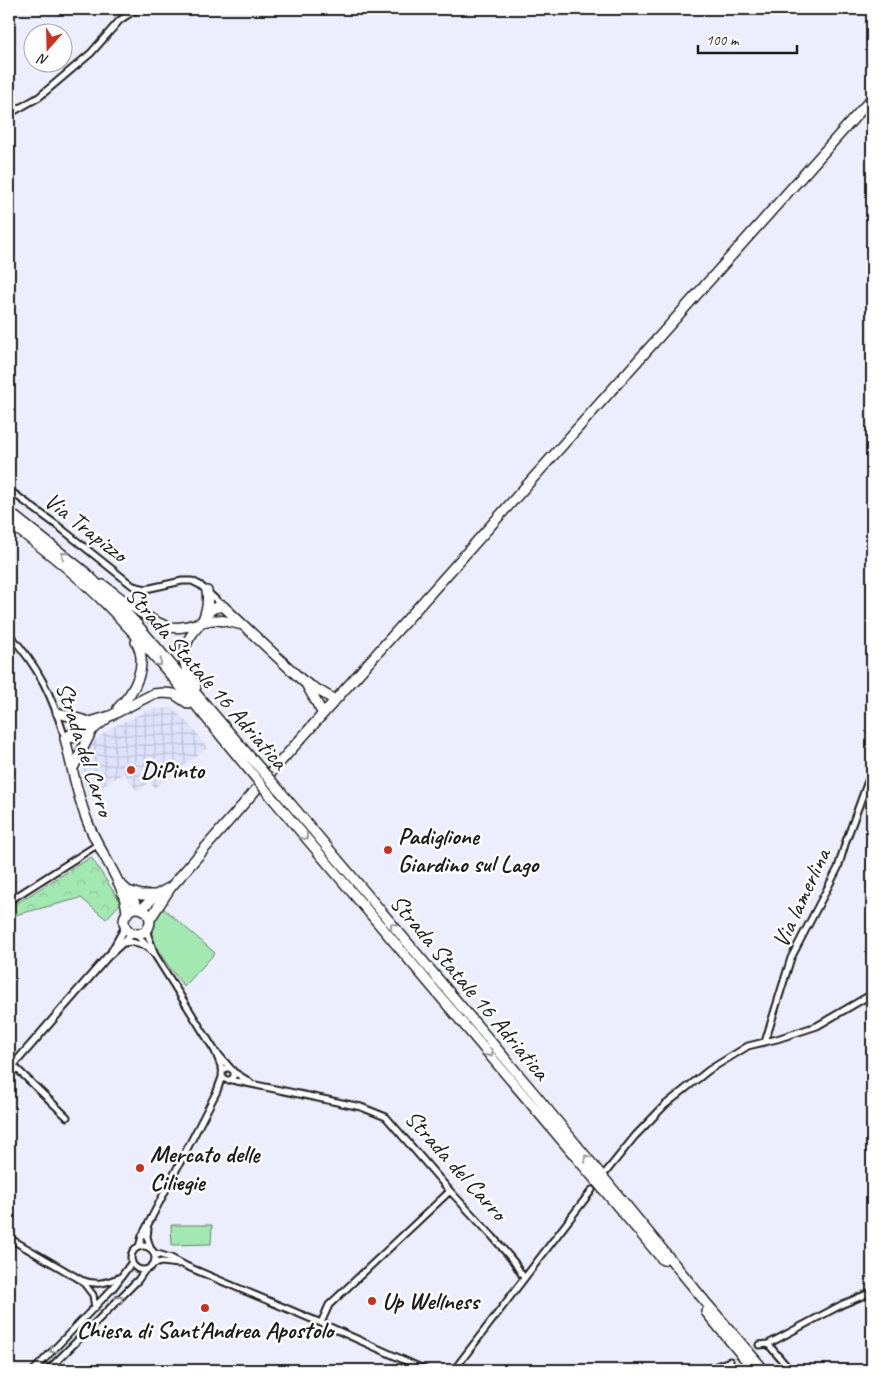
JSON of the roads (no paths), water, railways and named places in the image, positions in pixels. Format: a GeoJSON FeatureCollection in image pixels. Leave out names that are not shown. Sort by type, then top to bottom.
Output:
{"type":"FeatureCollection","features":[{"type":"Feature","properties":{"kind":"main road"},"geometry":{"type":"LineString","coordinates":[[171,887],[156,895],[140,909],[132,910],[126,914],[126,926],[135,933],[146,930],[150,920],[171,887],[335,700],[872,98]]}},
{"type":"Feature","properties":{"kind":"main road","name":"Strada Statale 16 Adriatica"},"geometry":{"type":"LineString","coordinates":[[9,512],[85,572],[134,621],[248,762],[274,800],[480,1042],[576,1160],[754,1370]]}},
{"type":"Feature","properties":{"kind":"main road","name":"Strada Statale 16 Adriatica"},"geometry":{"type":"LineString","coordinates":[[9,522],[105,602],[215,722]]}},
{"type":"Feature","properties":{"kind":"main road"},"geometry":{"type":"LineString","coordinates":[[85,572],[161,624],[181,627],[213,620],[243,625]]}},
{"type":"Feature","properties":{"kind":"main road"},"geometry":{"type":"LineString","coordinates":[[206,614],[208,603],[207,591]]}},
{"type":"Feature","properties":{"kind":"main road"},"geometry":{"type":"LineString","coordinates":[[223,606],[304,682],[335,700]]}},
{"type":"Feature","properties":{"kind":"main road"},"geometry":{"type":"LineString","coordinates":[[213,620],[223,606]]}},
{"type":"Feature","properties":{"kind":"main road"},"geometry":{"type":"LineString","coordinates":[[215,722],[188,674],[184,661],[186,643],[206,614],[214,608],[223,606]]}},
{"type":"Feature","properties":{"kind":"main road"},"geometry":{"type":"LineString","coordinates":[[66,738],[79,737],[91,732],[126,700],[135,685],[141,666],[141,650],[128,626]]}},
{"type":"Feature","properties":{"kind":"main road"},"geometry":{"type":"LineString","coordinates":[[304,682],[323,714]]}},
{"type":"Feature","properties":{"kind":"main road"},"geometry":{"type":"LineString","coordinates":[[66,738],[90,722],[110,716],[153,694],[164,692],[174,694],[185,700],[215,722]]}},
{"type":"Feature","properties":{"kind":"main road"},"geometry":{"type":"LineString","coordinates":[[58,713],[90,722]]}},
{"type":"Feature","properties":{"kind":"main road"},"geometry":{"type":"LineString","coordinates":[[73,768],[91,732]]}},
{"type":"Feature","properties":{"kind":"main road","name":"Strada del Carro"},"geometry":{"type":"LineString","coordinates":[[66,738],[80,802],[97,845],[116,880],[126,905],[126,914]]}},
{"type":"Feature","properties":{"kind":"main road","name":"Strada Statale 16 Adriatica"},"geometry":{"type":"LineString","coordinates":[[248,762],[280,791],[764,1370]]}},
{"type":"Feature","properties":{"kind":"main road","name":"Strada del Carro"},"geometry":{"type":"LineString","coordinates":[[116,880],[128,892],[140,909]]}},
{"type":"Feature","properties":{"kind":"main road"},"geometry":{"type":"LineString","coordinates":[[128,892],[156,895]]}},
{"type":"Feature","properties":{"kind":"main road"},"geometry":{"type":"LineString","coordinates":[[140,909],[147,913],[150,920]]}},
{"type":"Feature","properties":{"kind":"street"},"geometry":{"type":"LineString","coordinates":[[9,114],[39,97],[91,53],[120,20],[137,9]]}},
{"type":"Feature","properties":{"kind":"street","name":"Via Trapizzo"},"geometry":{"type":"LineString","coordinates":[[9,490],[58,526],[133,586],[146,589],[182,580],[192,580],[223,606]]}},
{"type":"Feature","properties":{"kind":"street","name":"Strada del Carro"},"geometry":{"type":"LineString","coordinates":[[9,634],[37,668],[58,713],[66,738]]}},
{"type":"Feature","properties":{"kind":"street","name":"Via lamerlina"},"geometry":{"type":"LineString","coordinates":[[765,1042],[791,958],[838,868],[872,770]]}},
{"type":"Feature","properties":{"kind":"street"},"geometry":{"type":"LineString","coordinates":[[9,901],[97,845]]}},
{"type":"Feature","properties":{"kind":"street"},"geometry":{"type":"LineString","coordinates":[[108,956],[126,926]]}},
{"type":"Feature","properties":{"kind":"street","name":"Strada del Carro"},"geometry":{"type":"LineString","coordinates":[[146,930],[154,955]]}},
{"type":"Feature","properties":{"kind":"street"},"geometry":{"type":"LineString","coordinates":[[67,1117],[11,1067],[108,956],[135,933]]}},
{"type":"Feature","properties":{"kind":"street","name":"Strada del Carro"},"geometry":{"type":"LineString","coordinates":[[135,933],[154,955],[215,1050],[232,1071],[252,1084]]}},
{"type":"Feature","properties":{"kind":"street"},"geometry":{"type":"LineString","coordinates":[[124,943],[131,942],[146,946]]}},
{"type":"Feature","properties":{"kind":"street"},"geometry":{"type":"LineString","coordinates":[[606,1172],[635,1136],[666,1105],[709,1070],[748,1046],[817,1026],[872,994]]}},
{"type":"Feature","properties":{"kind":"street","name":"Strada del Carro"},"geometry":{"type":"LineString","coordinates":[[215,1050],[223,1071]]}},
{"type":"Feature","properties":{"kind":"street"},"geometry":{"type":"LineString","coordinates":[[34,1370],[95,1308],[132,1262],[133,1252],[138,1247],[142,1236],[150,1224],[217,1091],[223,1071],[228,1068],[234,1076],[217,1091]]}},
{"type":"Feature","properties":{"kind":"street"},"geometry":{"type":"LineString","coordinates":[[222,1077],[230,1080]]}},
{"type":"Feature","properties":{"kind":"street","name":"Strada del Carro"},"geometry":{"type":"LineString","coordinates":[[230,1080],[361,1107],[386,1117],[493,1237],[514,1262],[524,1278]]}},
{"type":"Feature","properties":{"kind":"street"},"geometry":{"type":"LineString","coordinates":[[321,1323],[329,1305],[450,1190]]}},
{"type":"Feature","properties":{"kind":"street"},"geometry":{"type":"LineString","coordinates":[[446,1370],[455,1369],[592,1190]]}},
{"type":"Feature","properties":{"kind":"street"},"geometry":{"type":"LineString","coordinates":[[150,1224],[147,1237],[154,1264]]}},
{"type":"Feature","properties":{"kind":"street"},"geometry":{"type":"LineString","coordinates":[[9,1238],[91,1284],[108,1282],[121,1276]]}},
{"type":"Feature","properties":{"kind":"street"},"geometry":{"type":"LineString","coordinates":[[138,1247],[147,1246],[152,1251],[321,1323],[424,1370]]}},
{"type":"Feature","properties":{"kind":"street"},"geometry":{"type":"LineString","coordinates":[[132,1262],[137,1268],[145,1270]]}},
{"type":"Feature","properties":{"kind":"street"},"geometry":{"type":"LineString","coordinates":[[48,1370],[120,1298],[145,1270],[154,1264],[162,1262],[186,1266]]}},
{"type":"Feature","properties":{"kind":"street"},"geometry":{"type":"LineString","coordinates":[[81,1280],[93,1295],[95,1308]]}},
{"type":"Feature","properties":{"kind":"street"},"geometry":{"type":"LineString","coordinates":[[759,1344],[768,1344],[843,1304],[872,1292]]}},
{"type":"Feature","properties":{"kind":"street"},"geometry":{"type":"LineString","coordinates":[[768,1344],[790,1370]]}},
{"type":"Feature","properties":{"kind":"street"},"geometry":{"type":"LineString","coordinates":[[705,1370],[730,1361]]}},
{"type":"Feature","properties":{"kind":"tunnel"},"geometry":{"type":"LineString","coordinates":[[730,1361],[759,1345]]}},
{"type":"Feature","properties":{"kind":"place","name":"DiPinto"},"geometry":{"type":"Point","coordinates":[131,770]}},
{"type":"Feature","properties":{"kind":"place","name":"Padiglione Giardino sul Lago"},"geometry":{"type":"Point","coordinates":[388,850]}},
{"type":"Feature","properties":{"kind":"place","name":"Mercato delle Ciliegie"},"geometry":{"type":"Point","coordinates":[140,1168]}},
{"type":"Feature","properties":{"kind":"place","name":"Up Wellness"},"geometry":{"type":"Point","coordinates":[372,1301]}},
{"type":"Feature","properties":{"kind":"place","name":"Chiesa di Sant'Andrea Apostolo"},"geometry":{"type":"Point","coordinates":[205,1308]}}]}
